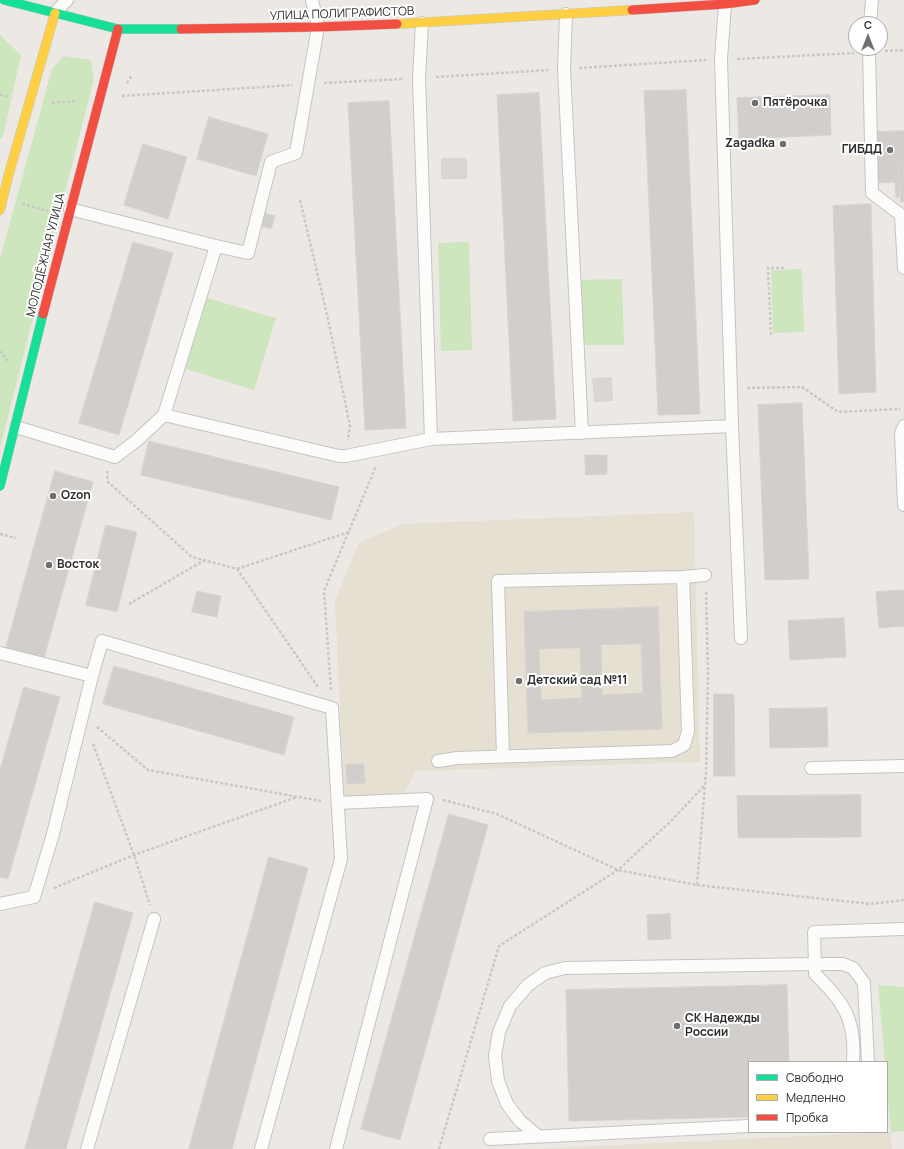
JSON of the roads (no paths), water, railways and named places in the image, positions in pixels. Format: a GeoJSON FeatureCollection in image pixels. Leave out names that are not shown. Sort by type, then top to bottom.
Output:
{"type":"FeatureCollection","features":[{"type":"Feature","properties":{"kind":"street","name":"УЛИЦА ПОЛИГРАФИСТОВ"},"geometry":{"type":"LineString","coordinates":[[4,0],[118,30],[318,27],[422,23],[725,4],[755,0]]}},
{"type":"Feature","properties":{"kind":"street"},"geometry":{"type":"LineString","coordinates":[[0,210],[55,13]]}},
{"type":"Feature","properties":{"kind":"street","name":"МОЛОДЁЖНАЯ УЛИЦА"},"geometry":{"type":"LineString","coordinates":[[0,486],[70,209],[118,30]]}},
{"type":"Feature","properties":{"kind":"lane"},"geometry":{"type":"LineString","coordinates":[[55,13],[67,0]]}},
{"type":"Feature","properties":{"kind":"lane"},"geometry":{"type":"LineString","coordinates":[[70,209],[248,254],[271,162],[296,152],[318,27],[312,0]]}},
{"type":"Feature","properties":{"kind":"lane"},"geometry":{"type":"LineString","coordinates":[[871,16],[872,0]]}},
{"type":"Feature","properties":{"kind":"lane"},"geometry":{"type":"LineString","coordinates":[[725,4],[722,59],[730,389],[740,638]]}},
{"type":"Feature","properties":{"kind":"lane"},"geometry":{"type":"LineString","coordinates":[[566,14],[564,69],[582,433]]}},
{"type":"Feature","properties":{"kind":"lane"},"geometry":{"type":"LineString","coordinates":[[422,23],[419,78],[431,439]]}},
{"type":"Feature","properties":{"kind":"lane"},"geometry":{"type":"LineString","coordinates":[[869,56],[872,193],[903,215],[904,268]]}},
{"type":"Feature","properties":{"kind":"lane"},"geometry":{"type":"LineString","coordinates":[[16,427],[115,457],[136,441],[164,415],[216,246]]}},
{"type":"Feature","properties":{"kind":"lane"},"geometry":{"type":"LineString","coordinates":[[164,415],[339,456],[346,456],[431,439],[732,426]]}},
{"type":"Feature","properties":{"kind":"lane"},"geometry":{"type":"LineString","coordinates":[[904,426],[901,433],[904,505]]}},
{"type":"Feature","properties":{"kind":"lane"},"geometry":{"type":"LineString","coordinates":[[503,756],[498,581],[683,577],[705,575]]}},
{"type":"Feature","properties":{"kind":"lane"},"geometry":{"type":"LineString","coordinates":[[438,761],[457,758],[503,756],[672,751],[684,745],[688,731],[683,577]]}},
{"type":"Feature","properties":{"kind":"lane"},"geometry":{"type":"LineString","coordinates":[[0,904],[34,897],[53,834],[102,641],[332,708],[341,859],[261,1149]]}},
{"type":"Feature","properties":{"kind":"lane"},"geometry":{"type":"LineString","coordinates":[[0,654],[92,676]]}},
{"type":"Feature","properties":{"kind":"lane"},"geometry":{"type":"LineString","coordinates":[[811,768],[904,766]]}},
{"type":"Feature","properties":{"kind":"lane"},"geometry":{"type":"LineString","coordinates":[[336,1149],[427,799],[338,803]]}},
{"type":"Feature","properties":{"kind":"lane"},"geometry":{"type":"LineString","coordinates":[[87,1149],[154,919]]}},
{"type":"Feature","properties":{"kind":"lane"},"geometry":{"type":"LineString","coordinates":[[853,1061],[853,1037],[850,1020],[840,1001],[815,974],[814,932],[904,929]]}},
{"type":"Feature","properties":{"kind":"lane"},"geometry":{"type":"LineString","coordinates":[[538,1136],[520,1121],[507,1104],[498,1081],[496,1056],[499,1032],[510,1006],[528,985],[544,973],[565,968],[843,964],[853,968],[864,983],[868,1061]]}},
{"type":"Feature","properties":{"kind":"lane"},"geometry":{"type":"LineString","coordinates":[[490,1139],[748,1126]]}},
{"type":"Feature","properties":{"kind":"place","name":"Пятёрочка"},"geometry":{"type":"Point","coordinates":[755,103]}},
{"type":"Feature","properties":{"kind":"place","name":"Zagadka"},"geometry":{"type":"Point","coordinates":[783,144]}},
{"type":"Feature","properties":{"kind":"place","name":"ГИБДД"},"geometry":{"type":"Point","coordinates":[890,150]}},
{"type":"Feature","properties":{"kind":"place","name":"Ozon"},"geometry":{"type":"Point","coordinates":[53,496]}},
{"type":"Feature","properties":{"kind":"place","name":"Восток"},"geometry":{"type":"Point","coordinates":[49,565]}},
{"type":"Feature","properties":{"kind":"place","name":"Детский сад №11"},"geometry":{"type":"Point","coordinates":[519,681]}},
{"type":"Feature","properties":{"kind":"place","name":"СК Надежды России"},"geometry":{"type":"Point","coordinates":[677,1026]}}]}
